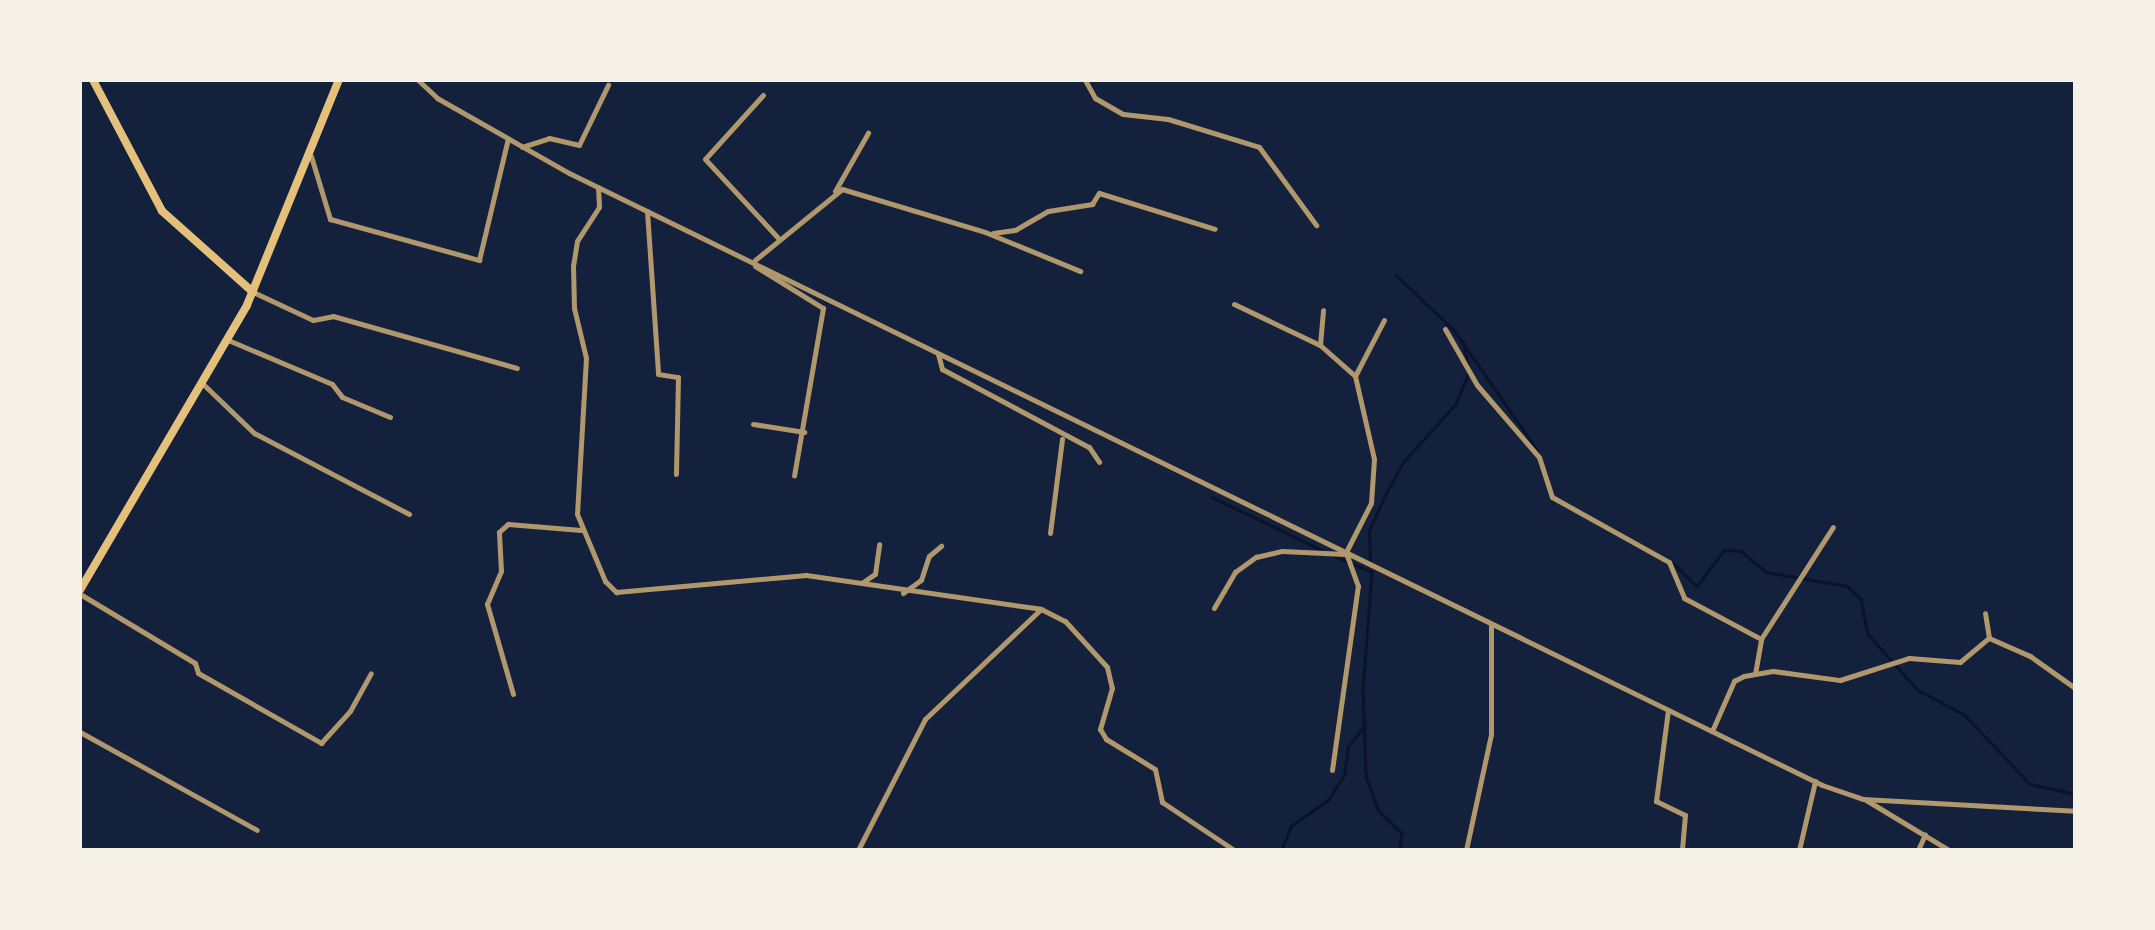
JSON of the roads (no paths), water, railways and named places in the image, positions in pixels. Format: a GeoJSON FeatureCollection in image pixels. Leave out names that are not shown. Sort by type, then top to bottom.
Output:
{"type":"FeatureCollection","features":[{"type":"Feature","properties":{"kind":"main road"},"geometry":{"type":"LineString","coordinates":[[93,80],[162,212],[252,292]]}},
{"type":"Feature","properties":{"kind":"main road"},"geometry":{"type":"LineString","coordinates":[[80,592],[252,292],[340,80]]}},
{"type":"Feature","properties":{"kind":"street"},"geometry":{"type":"LineString","coordinates":[[418,80],[438,98],[598,187],[1491,626],[1816,781],[1863,799],[1949,850]]}},
{"type":"Feature","properties":{"kind":"street"},"geometry":{"type":"LineString","coordinates":[[1086,80],[1095,98],[1123,114],[1168,119],[1259,147],[1316,225]]}},
{"type":"Feature","properties":{"kind":"street"},"geometry":{"type":"LineString","coordinates":[[522,146],[549,138],[579,145],[608,85]]}},
{"type":"Feature","properties":{"kind":"street"},"geometry":{"type":"LineString","coordinates":[[763,95],[705,158],[780,239]]}},
{"type":"Feature","properties":{"kind":"street"},"geometry":{"type":"LineString","coordinates":[[834,194],[868,133]]}},
{"type":"Feature","properties":{"kind":"street"},"geometry":{"type":"LineString","coordinates":[[311,156],[330,220],[479,260],[508,138]]}},
{"type":"Feature","properties":{"kind":"street"},"geometry":{"type":"LineString","coordinates":[[598,187],[599,207],[577,242],[573,266],[586,358],[581,530],[604,582],[616,592],[806,575],[1041,609],[1065,621],[1108,667],[1112,688],[1100,729],[1106,739],[1155,769],[1162,802],[1234,850]]}},
{"type":"Feature","properties":{"kind":"street"},"geometry":{"type":"LineString","coordinates":[[755,262],[842,188],[985,232],[1080,271]]}},
{"type":"Feature","properties":{"kind":"street"},"geometry":{"type":"LineString","coordinates":[[985,232],[1015,230],[1048,211],[1092,204],[1100,192],[1214,229]]}},
{"type":"Feature","properties":{"kind":"street"},"geometry":{"type":"LineString","coordinates":[[647,211],[658,374],[678,377],[676,474]]}},
{"type":"Feature","properties":{"kind":"street"},"geometry":{"type":"LineString","coordinates":[[755,262],[757,272],[824,308],[794,476]]}},
{"type":"Feature","properties":{"kind":"street"},"geometry":{"type":"LineString","coordinates":[[252,292],[313,320],[333,316],[517,368]]}},
{"type":"Feature","properties":{"kind":"street"},"geometry":{"type":"LineString","coordinates":[[1234,304],[1320,346],[1356,376],[1374,458],[1371,503],[1345,554],[1358,586],[1332,770]]}},
{"type":"Feature","properties":{"kind":"street"},"geometry":{"type":"LineString","coordinates":[[1320,346],[1322,310]]}},
{"type":"Feature","properties":{"kind":"street"},"geometry":{"type":"LineString","coordinates":[[1356,376],[1384,320]]}},
{"type":"Feature","properties":{"kind":"street"},"geometry":{"type":"LineString","coordinates":[[1445,329],[1477,385],[1539,457],[1552,497],[1669,562],[1684,598],[1761,640]]}},
{"type":"Feature","properties":{"kind":"street"},"geometry":{"type":"LineString","coordinates":[[226,339],[332,384],[342,397],[390,417]]}},
{"type":"Feature","properties":{"kind":"street"},"geometry":{"type":"LineString","coordinates":[[938,354],[942,370],[977,383],[1062,439],[1089,447],[1099,462]]}},
{"type":"Feature","properties":{"kind":"street"},"geometry":{"type":"LineString","coordinates":[[201,382],[254,432],[409,514]]}},
{"type":"Feature","properties":{"kind":"street"},"geometry":{"type":"LineString","coordinates":[[753,424],[804,432]]}},
{"type":"Feature","properties":{"kind":"street"},"geometry":{"type":"LineString","coordinates":[[1050,533],[1062,439]]}},
{"type":"Feature","properties":{"kind":"street"},"geometry":{"type":"LineString","coordinates":[[513,694],[488,604],[500,571],[499,532],[508,524],[581,530]]}},
{"type":"Feature","properties":{"kind":"street"},"geometry":{"type":"LineString","coordinates":[[1755,674],[1761,640],[1833,527]]}},
{"type":"Feature","properties":{"kind":"street"},"geometry":{"type":"LineString","coordinates":[[855,584],[875,574],[880,544]]}},
{"type":"Feature","properties":{"kind":"street"},"geometry":{"type":"LineString","coordinates":[[903,592],[922,580],[929,556],[941,546]]}},
{"type":"Feature","properties":{"kind":"street"},"geometry":{"type":"LineString","coordinates":[[1214,608],[1234,572],[1256,557],[1282,551],[1345,554]]}},
{"type":"Feature","properties":{"kind":"street"},"geometry":{"type":"LineString","coordinates":[[80,592],[195,663],[198,673],[321,742],[350,711],[371,672]]}},
{"type":"Feature","properties":{"kind":"street"},"geometry":{"type":"LineString","coordinates":[[858,850],[925,719],[1041,609]]}},
{"type":"Feature","properties":{"kind":"street"},"geometry":{"type":"LineString","coordinates":[[1712,731],[1734,681],[1755,674],[1840,680],[1909,658],[1960,662],[1976,655],[1989,638],[1985,613]]}},
{"type":"Feature","properties":{"kind":"street"},"geometry":{"type":"LineString","coordinates":[[1466,850],[1491,734],[1491,626]]}},
{"type":"Feature","properties":{"kind":"street"},"geometry":{"type":"LineString","coordinates":[[1989,638],[2030,656],[2075,688]]}},
{"type":"Feature","properties":{"kind":"street"},"geometry":{"type":"LineString","coordinates":[[1668,710],[1656,802],[1685,815],[1682,850]]}},
{"type":"Feature","properties":{"kind":"street"},"geometry":{"type":"LineString","coordinates":[[80,732],[257,830]]}},
{"type":"Feature","properties":{"kind":"street"},"geometry":{"type":"LineString","coordinates":[[1799,850],[1816,781]]}},
{"type":"Feature","properties":{"kind":"street"},"geometry":{"type":"LineString","coordinates":[[1863,799],[2075,811]]}},
{"type":"Feature","properties":{"kind":"street"},"geometry":{"type":"LineString","coordinates":[[1918,850],[1926,834]]}},
{"type":"Feature","properties":{"kind":"waterway"},"geometry":{"type":"LineString","coordinates":[[1396,275],[1455,331]]}},
{"type":"Feature","properties":{"kind":"waterway"},"geometry":{"type":"LineString","coordinates":[[1454,330],[1538,451]]}},
{"type":"Feature","properties":{"kind":"waterway"},"geometry":{"type":"LineString","coordinates":[[1463,341],[1469,367]]}},
{"type":"Feature","properties":{"kind":"waterway"},"geometry":{"type":"LineString","coordinates":[[1370,561],[1369,531],[1385,495],[1404,461],[1455,405],[1468,374]]}},
{"type":"Feature","properties":{"kind":"waterway"},"geometry":{"type":"LineString","coordinates":[[1212,497],[1322,550]]}},
{"type":"Feature","properties":{"kind":"waterway"},"geometry":{"type":"LineString","coordinates":[[1672,562],[1697,586],[1724,550],[1741,551],[1766,572],[1847,586],[1861,599],[1868,634],[1918,690],[1965,715],[2030,784],[2075,794]]}},
{"type":"Feature","properties":{"kind":"waterway"},"geometry":{"type":"LineString","coordinates":[[1334,556],[1372,572],[1363,688],[1366,776],[1379,811],[1402,833],[1400,850]]}},
{"type":"Feature","properties":{"kind":"waterway"},"geometry":{"type":"LineString","coordinates":[[1281,850],[1291,826],[1328,800],[1344,775],[1348,747],[1365,725]]}}]}
